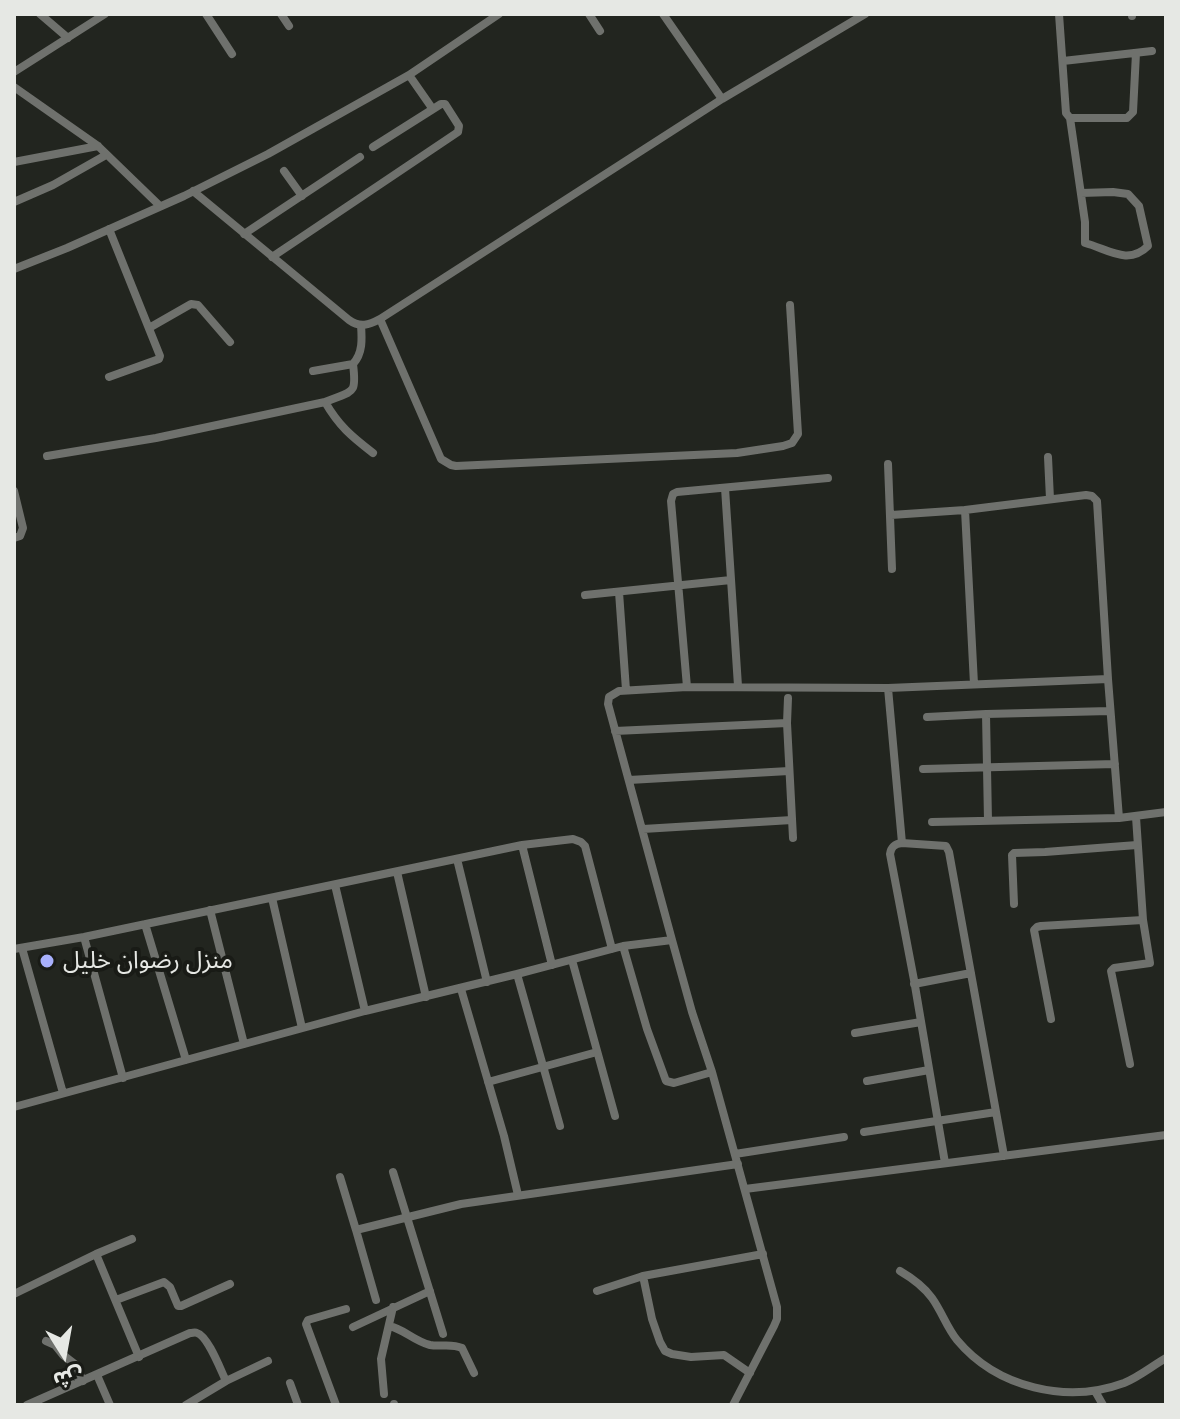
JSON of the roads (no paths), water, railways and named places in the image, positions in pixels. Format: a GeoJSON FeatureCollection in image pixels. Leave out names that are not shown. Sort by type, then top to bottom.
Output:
{"type":"FeatureCollection","features":[{"type":"Feature","properties":{"kind":"street"},"geometry":{"type":"LineString","coordinates":[[40,14],[68,38]]}},
{"type":"Feature","properties":{"kind":"street"},"geometry":{"type":"LineString","coordinates":[[14,72],[105,14]]}},
{"type":"Feature","properties":{"kind":"street"},"geometry":{"type":"LineString","coordinates":[[206,14],[232,54]]}},
{"type":"Feature","properties":{"kind":"street"},"geometry":{"type":"LineString","coordinates":[[281,14],[289,26]]}},
{"type":"Feature","properties":{"kind":"street"},"geometry":{"type":"LineString","coordinates":[[14,269],[160,206],[268,154],[409,75],[499,14]]}},
{"type":"Feature","properties":{"kind":"street"},"geometry":{"type":"LineString","coordinates":[[589,14],[600,31]]}},
{"type":"Feature","properties":{"kind":"street"},"geometry":{"type":"LineString","coordinates":[[663,14],[722,99]]}},
{"type":"Feature","properties":{"kind":"street"},"geometry":{"type":"LineString","coordinates":[[193,191],[349,320],[361,325],[369,324],[722,99],[865,14]]}},
{"type":"Feature","properties":{"kind":"street"},"geometry":{"type":"LineString","coordinates":[[1059,14],[1066,113],[1070,118],[1081,193],[1085,243],[1118,256],[1142,251],[1148,246],[1139,206],[1128,194],[1081,193]]}},
{"type":"Feature","properties":{"kind":"street"},"geometry":{"type":"LineString","coordinates":[[1063,61],[1152,51]]}},
{"type":"Feature","properties":{"kind":"street"},"geometry":{"type":"LineString","coordinates":[[1070,118],[1127,118],[1131,115],[1136,53]]}},
{"type":"Feature","properties":{"kind":"street"},"geometry":{"type":"LineString","coordinates":[[409,75],[432,108]]}},
{"type":"Feature","properties":{"kind":"street"},"geometry":{"type":"LineString","coordinates":[[14,87],[98,146],[160,206]]}},
{"type":"Feature","properties":{"kind":"street"},"geometry":{"type":"LineString","coordinates":[[14,101],[24,96]]}},
{"type":"Feature","properties":{"kind":"street"},"geometry":{"type":"LineString","coordinates":[[272,257],[458,132],[459,126],[445,104],[441,104],[373,147]]}},
{"type":"Feature","properties":{"kind":"street"},"geometry":{"type":"LineString","coordinates":[[14,162],[98,146]]}},
{"type":"Feature","properties":{"kind":"street"},"geometry":{"type":"LineString","coordinates":[[14,202],[53,185],[106,155]]}},
{"type":"Feature","properties":{"kind":"street"},"geometry":{"type":"LineString","coordinates":[[244,234],[360,157]]}},
{"type":"Feature","properties":{"kind":"street"},"geometry":{"type":"LineString","coordinates":[[284,171],[302,196]]}},
{"type":"Feature","properties":{"kind":"street"},"geometry":{"type":"LineString","coordinates":[[109,229],[159,353],[159,359],[109,377]]}},
{"type":"Feature","properties":{"kind":"street"},"geometry":{"type":"LineString","coordinates":[[149,328],[195,304],[230,342]]}},
{"type":"Feature","properties":{"kind":"street"},"geometry":{"type":"LineString","coordinates":[[380,319],[441,459],[456,466],[737,453],[792,443],[798,434],[790,305]]}},
{"type":"Feature","properties":{"kind":"street"},"geometry":{"type":"LineString","coordinates":[[313,371],[353,364],[360,351],[361,325]]}},
{"type":"Feature","properties":{"kind":"street"},"geometry":{"type":"LineString","coordinates":[[47,456],[169,435],[325,402],[352,391],[355,384],[353,364]]}},
{"type":"Feature","properties":{"kind":"street"},"geometry":{"type":"LineString","coordinates":[[325,402],[336,421],[373,453]]}},
{"type":"Feature","properties":{"kind":"street"},"geometry":{"type":"LineString","coordinates":[[1048,457],[1050,499]]}},
{"type":"Feature","properties":{"kind":"street"},"geometry":{"type":"LineString","coordinates":[[888,464],[892,569]]}},
{"type":"Feature","properties":{"kind":"street"},"geometry":{"type":"LineString","coordinates":[[687,687],[671,497],[677,492],[828,478]]}},
{"type":"Feature","properties":{"kind":"street"},"geometry":{"type":"LineString","coordinates":[[725,488],[738,686]]}},
{"type":"Feature","properties":{"kind":"street"},"geometry":{"type":"LineString","coordinates":[[14,491],[23,528],[20,536],[14,538]]}},
{"type":"Feature","properties":{"kind":"street"},"geometry":{"type":"LineString","coordinates":[[891,515],[965,510],[1086,495],[1097,501],[1119,818]]}},
{"type":"Feature","properties":{"kind":"street"},"geometry":{"type":"LineString","coordinates":[[965,510],[974,684]]}},
{"type":"Feature","properties":{"kind":"street"},"geometry":{"type":"LineString","coordinates":[[585,595],[731,580]]}},
{"type":"Feature","properties":{"kind":"street"},"geometry":{"type":"LineString","coordinates":[[619,592],[626,690]]}},
{"type":"Feature","properties":{"kind":"street"},"geometry":{"type":"LineString","coordinates":[[733,1405],[777,1319],[774,1295],[712,1072],[692,1012],[608,700],[612,695],[626,690],[687,687],[888,688],[1108,679]]}},
{"type":"Feature","properties":{"kind":"street"},"geometry":{"type":"LineString","coordinates":[[888,688],[902,843]]}},
{"type":"Feature","properties":{"kind":"street"},"geometry":{"type":"LineString","coordinates":[[788,698],[793,838]]}},
{"type":"Feature","properties":{"kind":"street"},"geometry":{"type":"LineString","coordinates":[[927,717],[1110,711]]}},
{"type":"Feature","properties":{"kind":"street"},"geometry":{"type":"LineString","coordinates":[[986,714],[988,821]]}},
{"type":"Feature","properties":{"kind":"street"},"geometry":{"type":"LineString","coordinates":[[615,731],[787,723]]}},
{"type":"Feature","properties":{"kind":"street"},"geometry":{"type":"LineString","coordinates":[[923,769],[1115,764]]}},
{"type":"Feature","properties":{"kind":"street"},"geometry":{"type":"LineString","coordinates":[[629,780],[789,771]]}},
{"type":"Feature","properties":{"kind":"street"},"geometry":{"type":"LineString","coordinates":[[932,822],[1119,818],[1166,812]]}},
{"type":"Feature","properties":{"kind":"street"},"geometry":{"type":"LineString","coordinates":[[1130,1064],[1111,971],[1150,963],[1143,920],[1136,817]]}},
{"type":"Feature","properties":{"kind":"street"},"geometry":{"type":"LineString","coordinates":[[643,829],[792,820]]}},
{"type":"Feature","properties":{"kind":"street"},"geometry":{"type":"LineString","coordinates":[[63,1093],[18,948],[84,937],[522,845],[573,839],[585,846],[612,949]]}},
{"type":"Feature","properties":{"kind":"street"},"geometry":{"type":"LineString","coordinates":[[945,1163],[890,854],[896,844],[902,843],[946,846],[949,852],[1004,1156]]}},
{"type":"Feature","properties":{"kind":"street"},"geometry":{"type":"LineString","coordinates":[[522,845],[552,965]]}},
{"type":"Feature","properties":{"kind":"street"},"geometry":{"type":"LineString","coordinates":[[1014,904],[1014,853],[1137,845]]}},
{"type":"Feature","properties":{"kind":"street"},"geometry":{"type":"LineString","coordinates":[[457,859],[487,982]]}},
{"type":"Feature","properties":{"kind":"street"},"geometry":{"type":"LineString","coordinates":[[397,872],[426,997]]}},
{"type":"Feature","properties":{"kind":"street"},"geometry":{"type":"LineString","coordinates":[[335,885],[365,1011]]}},
{"type":"Feature","properties":{"kind":"street"},"geometry":{"type":"LineString","coordinates":[[272,898],[302,1028]]}},
{"type":"Feature","properties":{"kind":"street"},"geometry":{"type":"LineString","coordinates":[[210,910],[244,1044]]}},
{"type":"Feature","properties":{"kind":"street"},"geometry":{"type":"LineString","coordinates":[[1051,1019],[1034,934],[1037,927],[1143,920]]}},
{"type":"Feature","properties":{"kind":"street"},"geometry":{"type":"LineString","coordinates":[[145,924],[186,1060]]}},
{"type":"Feature","properties":{"kind":"street"},"geometry":{"type":"LineString","coordinates":[[84,937],[123,1078]]}},
{"type":"Feature","properties":{"kind":"street"},"geometry":{"type":"LineString","coordinates":[[14,1107],[365,1011],[623,946],[672,940]]}},
{"type":"Feature","properties":{"kind":"street"},"geometry":{"type":"LineString","coordinates":[[623,946],[663,1077],[670,1083],[712,1072]]}},
{"type":"Feature","properties":{"kind":"street"},"geometry":{"type":"LineString","coordinates":[[572,960],[615,1116]]}},
{"type":"Feature","properties":{"kind":"street"},"geometry":{"type":"LineString","coordinates":[[914,984],[971,973]]}},
{"type":"Feature","properties":{"kind":"street"},"geometry":{"type":"LineString","coordinates":[[517,974],[560,1126]]}},
{"type":"Feature","properties":{"kind":"street"},"geometry":{"type":"LineString","coordinates":[[461,989],[518,1195]]}},
{"type":"Feature","properties":{"kind":"street"},"geometry":{"type":"LineString","coordinates":[[855,1033],[921,1022]]}},
{"type":"Feature","properties":{"kind":"street"},"geometry":{"type":"LineString","coordinates":[[488,1082],[597,1052]]}},
{"type":"Feature","properties":{"kind":"street"},"geometry":{"type":"LineString","coordinates":[[867,1081],[929,1070]]}},
{"type":"Feature","properties":{"kind":"street"},"geometry":{"type":"LineString","coordinates":[[864,1132],[996,1112]]}},
{"type":"Feature","properties":{"kind":"street"},"geometry":{"type":"LineString","coordinates":[[745,1189],[1166,1135]]}},
{"type":"Feature","properties":{"kind":"street"},"geometry":{"type":"LineString","coordinates":[[735,1154],[844,1137]]}},
{"type":"Feature","properties":{"kind":"street"},"geometry":{"type":"LineString","coordinates":[[356,1230],[461,1204],[738,1164]]}},
{"type":"Feature","properties":{"kind":"street"},"geometry":{"type":"LineString","coordinates":[[393,1172],[443,1334]]}},
{"type":"Feature","properties":{"kind":"street"},"geometry":{"type":"LineString","coordinates":[[340,1177],[376,1300]]}},
{"type":"Feature","properties":{"kind":"street"},"geometry":{"type":"LineString","coordinates":[[14,1294],[132,1239]]}},
{"type":"Feature","properties":{"kind":"street"},"geometry":{"type":"LineString","coordinates":[[96,1254],[139,1357]]}},
{"type":"Feature","properties":{"kind":"street"},"geometry":{"type":"LineString","coordinates":[[597,1291],[643,1276],[763,1254]]}},
{"type":"Feature","properties":{"kind":"street"},"geometry":{"type":"LineString","coordinates":[[900,1271],[914,1279],[929,1295],[954,1337],[967,1351],[998,1374],[1023,1384],[1069,1393],[1095,1391],[1126,1382],[1166,1358]]}},
{"type":"Feature","properties":{"kind":"street"},"geometry":{"type":"LineString","coordinates":[[643,1276],[652,1319],[665,1351],[691,1357],[722,1354],[750,1373]]}},
{"type":"Feature","properties":{"kind":"street"},"geometry":{"type":"LineString","coordinates":[[116,1300],[164,1282],[170,1287],[178,1306],[186,1306],[230,1284]]}},
{"type":"Feature","properties":{"kind":"street"},"geometry":{"type":"LineString","coordinates":[[353,1327],[430,1291]]}},
{"type":"Feature","properties":{"kind":"street"},"geometry":{"type":"LineString","coordinates":[[384,1394],[381,1359],[393,1307]]}},
{"type":"Feature","properties":{"kind":"street"},"geometry":{"type":"LineString","coordinates":[[336,1405],[306,1324],[308,1320],[346,1309]]}},
{"type":"Feature","properties":{"kind":"street"},"geometry":{"type":"LineString","coordinates":[[389,1326],[433,1346],[453,1344],[462,1348],[474,1373]]}},
{"type":"Feature","properties":{"kind":"street"},"geometry":{"type":"LineString","coordinates":[[27,1405],[190,1333],[202,1335],[226,1381]]}},
{"type":"Feature","properties":{"kind":"street"},"geometry":{"type":"LineString","coordinates":[[46,1341],[55,1345],[76,1365],[83,1381]]}},
{"type":"Feature","properties":{"kind":"street"},"geometry":{"type":"LineString","coordinates":[[186,1405],[268,1361]]}},
{"type":"Feature","properties":{"kind":"street"},"geometry":{"type":"LineString","coordinates":[[97,1375],[110,1405]]}},
{"type":"Feature","properties":{"kind":"street"},"geometry":{"type":"LineString","coordinates":[[290,1383],[298,1405]]}},
{"type":"Feature","properties":{"kind":"street"},"geometry":{"type":"LineString","coordinates":[[1095,1391],[1103,1405]]}},
{"type":"Feature","properties":{"kind":"place","name":"منزل رضوان خليل"},"geometry":{"type":"Point","coordinates":[47,961]}}]}
